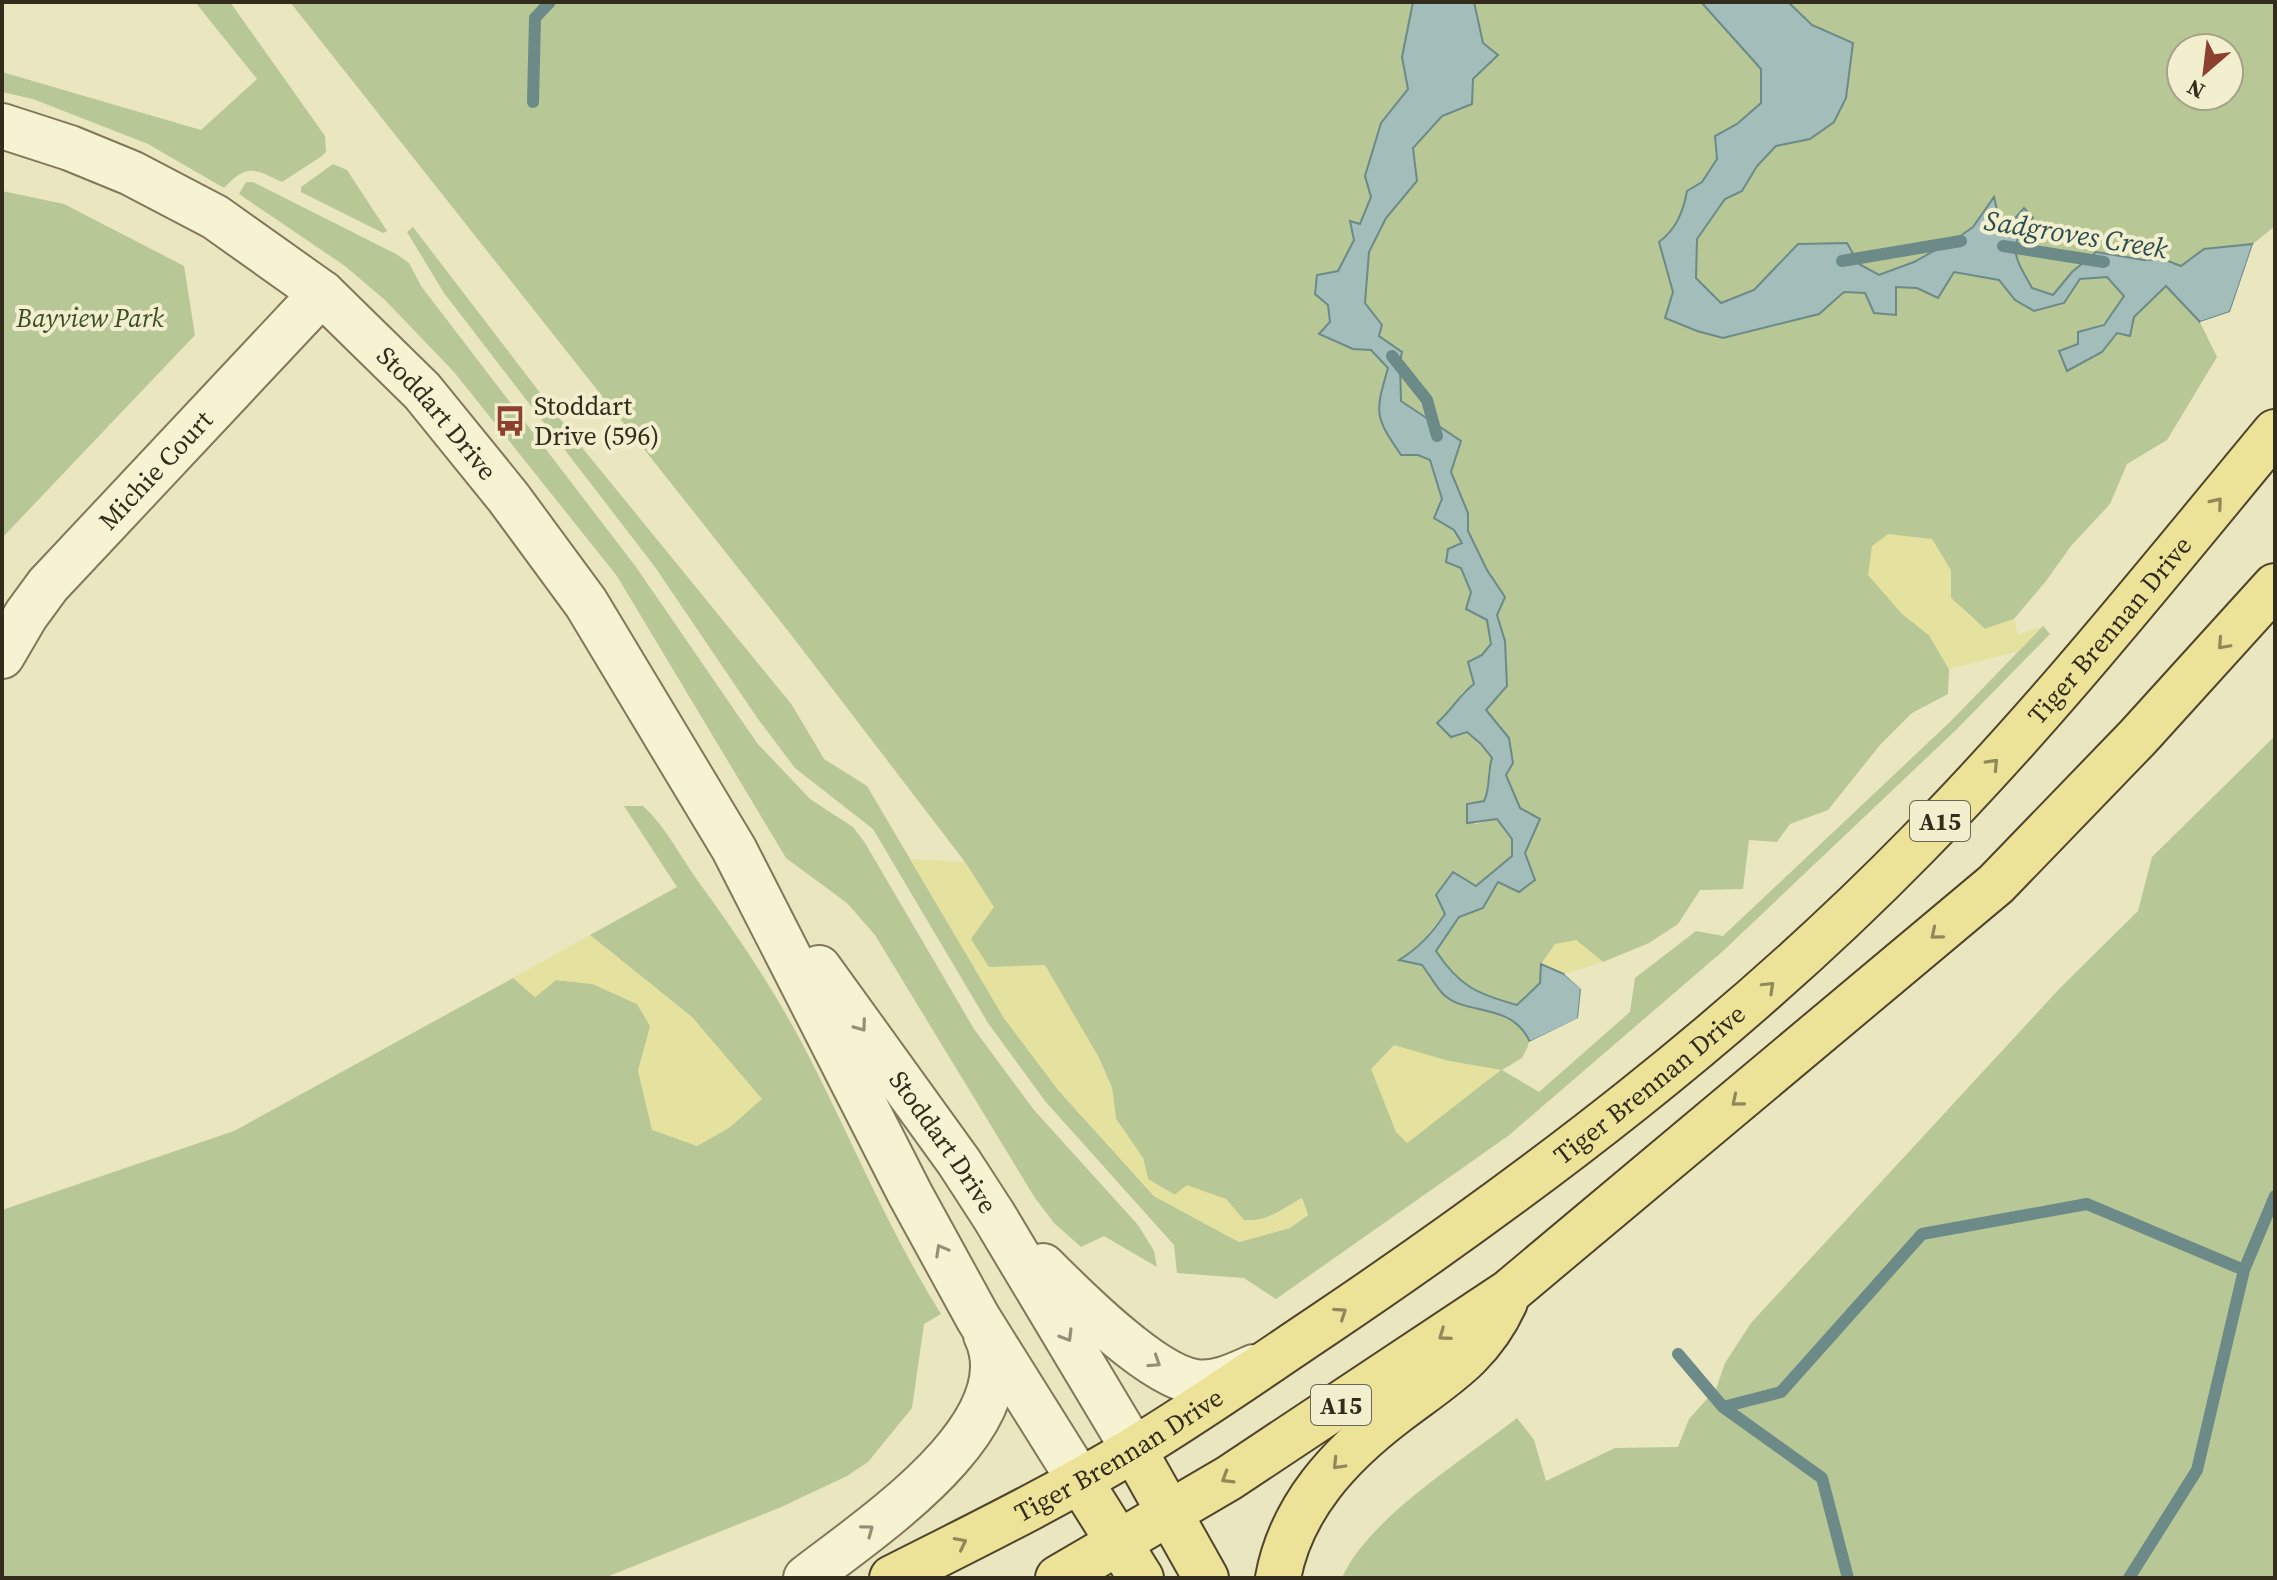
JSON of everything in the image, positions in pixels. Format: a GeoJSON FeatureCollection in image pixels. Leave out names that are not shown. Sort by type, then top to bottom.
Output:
{"type":"FeatureCollection","features":[{"type":"Feature","properties":{"kind":"main road","name":"Tiger Brennan Drive"},"geometry":{"type":"LineString","coordinates":[[892,1578],[1134,1450],[1277,1356],[1435,1249],[1556,1160],[1753,1001],[1917,846],[2063,688],[2275,432]]}},
{"type":"Feature","properties":{"kind":"main road","name":"A15"},"geometry":{"type":"LineString","coordinates":[[1058,1578],[1130,1561],[1170,1513],[1371,1386],[1509,1292],[1996,884],[2138,737],[2275,586]]}},
{"type":"Feature","properties":{"kind":"main road"},"geometry":{"type":"LineString","coordinates":[[1278,1578],[1295,1523],[1332,1469],[1359,1442],[1466,1360],[1494,1325],[1509,1292]]}},
{"type":"Feature","properties":{"kind":"main road"},"geometry":{"type":"LineString","coordinates":[[1134,1450],[1206,1578]]}},
{"type":"Feature","properties":{"kind":"main road"},"geometry":{"type":"LineString","coordinates":[[1080,1481],[1130,1561]]}},
{"type":"Feature","properties":{"kind":"street","name":"Stoddart Drive"},"geometry":{"type":"LineString","coordinates":[[2,126],[70,148],[131,173],[215,217],[322,293],[422,391],[517,508],[586,603],[734,849],[903,1180],[978,1318],[1080,1481]]}},
{"type":"Feature","properties":{"kind":"street","name":"Michie Court"},"geometry":{"type":"LineString","coordinates":[[2,656],[48,585],[322,293]]}},
{"type":"Feature","properties":{"kind":"street","name":"Stoddart Drive"},"geometry":{"type":"LineString","coordinates":[[734,849],[959,1162],[1134,1450]]}},
{"type":"Feature","properties":{"kind":"street"},"geometry":{"type":"LineString","coordinates":[[994,1216],[1115,1334],[1179,1377],[1195,1382],[1232,1377],[1277,1356]]}},
{"type":"Feature","properties":{"kind":"street"},"geometry":{"type":"LineString","coordinates":[[806,1578],[911,1497],[952,1453],[972,1426],[987,1400],[995,1368],[993,1350],[978,1318]]}},
{"type":"Feature","properties":{"kind":"green space"},"geometry":{"type":"Polygon","coordinates":[[[195,2],[230,2],[325,136],[326,152],[282,182],[252,171],[239,175],[224,188],[148,144],[33,99],[2,92],[2,72],[201,130],[257,79],[195,2]]]}},
{"type":"Feature","properties":{"kind":"green space"},"geometry":{"type":"Polygon","coordinates":[[[290,2],[1413,2],[1402,57],[1408,89],[1381,123],[1365,176],[1371,196],[1328,305],[1330,322],[1353,349],[1371,350],[1389,368],[1418,455],[1430,459],[1442,499],[1462,544],[1461,567],[1487,620],[1491,645],[1482,655],[1468,662],[1474,684],[1462,693],[1454,708],[1466,732],[1481,744],[1492,759],[1488,771],[1489,790],[1475,824],[1497,819],[1512,839],[1512,856],[1449,910],[1416,948],[1401,959],[1422,965],[1445,997],[1493,1011],[1524,1029],[1530,1042],[1522,1058],[1502,1070],[1539,1092],[1630,1012],[1635,978],[1696,931],[1723,936],[1951,721],[2043,626],[2050,634],[1957,729],[1723,951],[1508,1136],[1276,1299],[1244,1278],[1177,1273],[1174,1245],[1045,1101],[988,1023],[873,829],[795,768],[655,567],[444,293],[407,232],[413,227],[580,445],[792,705],[824,759],[867,786],[1004,1018],[1059,1091],[1154,1196],[1239,1242],[1290,1228],[1308,1215],[1302,1198],[1267,1217],[1243,1220],[1226,1199],[1175,1195],[1148,1179],[1143,1158],[1116,1119],[1112,1088],[1098,1056],[1074,1019],[1025,967],[988,968],[970,939],[993,907],[965,862],[792,636],[290,2]],[[1449,1061],[1407,1143],[1500,1070],[1449,1061]]]}},
{"type":"Feature","properties":{"kind":"green space"},"geometry":{"type":"Polygon","coordinates":[[[1474,2],[1701,2],[1761,69],[1761,103],[1702,182],[1687,191],[1679,220],[1659,242],[1673,292],[1667,318],[1844,292],[1894,288],[1950,271],[2001,280],[2064,303],[2080,279],[2107,277],[2126,295],[2097,329],[2080,342],[2059,351],[2070,370],[2102,352],[2117,333],[2166,286],[2200,322],[2217,357],[2167,440],[2127,464],[2110,504],[2071,546],[2014,619],[1985,629],[1951,598],[1951,570],[1901,613],[1929,635],[1949,669],[1948,694],[1912,713],[1880,745],[1828,810],[1790,824],[1777,842],[1749,840],[1743,889],[1700,890],[1678,924],[1649,943],[1603,962],[1576,940],[1542,983],[1517,1005],[1482,995],[1448,974],[1434,951],[1459,917],[1483,908],[1499,882],[1535,880],[1525,853],[1520,808],[1506,774],[1509,738],[1485,710],[1505,641],[1497,615],[1505,597],[1487,570],[1468,531],[1468,513],[1451,472],[1440,425],[1401,401],[1400,362],[1379,335],[1383,326],[1365,303],[1368,252],[1386,218],[1417,181],[1413,148],[1442,116],[1472,104],[1473,74],[1483,43],[1474,2]]]}},
{"type":"Feature","properties":{"kind":"green space"},"geometry":{"type":"Polygon","coordinates":[[[1788,2],[2275,2],[2275,226],[2253,244],[2204,249],[2181,266],[2163,259],[2144,260],[2096,252],[2072,272],[2053,295],[2032,288],[2017,260],[2019,237],[2033,219],[2024,208],[2013,222],[1997,214],[1994,198],[1973,227],[1914,262],[1879,275],[1859,264],[1798,244],[1754,290],[1717,304],[1696,279],[1697,239],[1725,199],[1742,191],[1757,166],[1776,146],[1810,139],[1853,43],[1812,25],[1788,2]]]}},
{"type":"Feature","properties":{"kind":"green space"},"geometry":{"type":"Polygon","coordinates":[[[333,164],[347,170],[387,231],[383,233],[301,192],[301,187],[333,164]]]}},
{"type":"Feature","properties":{"kind":"green space"},"geometry":{"type":"Polygon","coordinates":[[[246,182],[253,182],[409,263],[421,286],[636,567],[757,743],[810,799],[853,827],[865,843],[974,1029],[1034,1110],[1138,1225],[1154,1251],[1157,1267],[1104,1236],[1081,1247],[1054,1223],[1035,1198],[875,935],[847,903],[786,858],[617,576],[454,372],[385,300],[345,266],[239,194],[246,182]]]}},
{"type":"Feature","properties":{"kind":"green space","name":"Bayview Park"},"geometry":{"type":"Polygon","coordinates":[[[2,191],[64,204],[184,266],[195,335],[2,538],[2,191]]]}},
{"type":"Feature","properties":{"kind":"green space"},"geometry":{"type":"Polygon","coordinates":[[[2275,736],[2275,1578],[1342,1578],[1355,1556],[1395,1512],[1517,1418],[1534,1440],[1546,1481],[1615,1448],[1678,1447],[1689,1419],[1716,1389],[1725,1363],[1751,1323],[2061,987],[2138,911],[2152,857],[2275,736]]]}},
{"type":"Feature","properties":{"kind":"green space"},"geometry":{"type":"Polygon","coordinates":[[[624,806],[643,806],[659,824],[767,982],[802,1043],[886,1214],[941,1314],[924,1324],[912,1408],[868,1462],[847,1476],[779,1508],[604,1578],[2,1578],[2,1210],[234,1131],[513,978],[535,997],[556,980],[593,984],[637,1004],[651,1026],[638,1071],[693,1018],[590,935],[677,887],[624,806]]]}},
{"type":"Feature","properties":{"kind":"sand"},"geometry":{"type":"Polygon","coordinates":[[[1888,534],[1932,539],[1951,570],[1951,598],[1985,629],[2014,619],[2018,635],[2043,626],[2019,651],[1949,669],[1929,635],[1901,613],[1868,575],[1872,546],[1888,534]]]}},
{"type":"Feature","properties":{"kind":"sand"},"geometry":{"type":"Polygon","coordinates":[[[910,859],[965,862],[994,907],[971,939],[989,967],[1045,965],[1098,1056],[1112,1088],[1116,1119],[1143,1158],[1148,1179],[1174,1195],[1187,1185],[1226,1199],[1244,1220],[1267,1218],[1301,1198],[1308,1215],[1289,1228],[1239,1242],[1154,1196],[1059,1091],[1004,1018],[910,859]]]}},
{"type":"Feature","properties":{"kind":"sand"},"geometry":{"type":"Polygon","coordinates":[[[590,935],[693,1018],[762,1099],[729,1128],[697,1146],[652,1130],[638,1071],[650,1026],[637,1004],[593,984],[556,980],[535,997],[513,978],[590,935]]]}},
{"type":"Feature","properties":{"kind":"sand"},"geometry":{"type":"Polygon","coordinates":[[[1576,940],[1603,962],[1564,974],[1541,964],[1555,944],[1576,940]]]}},
{"type":"Feature","properties":{"kind":"sand"},"geometry":{"type":"Polygon","coordinates":[[[1394,1045],[1449,1061],[1501,1070],[1407,1143],[1396,1132],[1371,1069],[1394,1045]]]}},
{"type":"Feature","properties":{"kind":"water"},"geometry":{"type":"Polygon","coordinates":[[[1413,2],[1474,2],[1483,43],[1498,55],[1473,79],[1472,104],[1442,116],[1413,148],[1417,181],[1386,218],[1369,252],[1365,303],[1382,325],[1379,336],[1402,352],[1401,401],[1461,441],[1451,472],[1468,513],[1468,531],[1487,570],[1505,597],[1497,615],[1505,641],[1507,686],[1486,710],[1509,738],[1513,763],[1506,775],[1520,808],[1540,819],[1525,853],[1535,880],[1519,892],[1498,882],[1483,908],[1459,917],[1436,951],[1453,973],[1470,987],[1517,1005],[1540,983],[1541,964],[1564,974],[1581,988],[1578,1019],[1530,1042],[1512,1021],[1454,1001],[1441,992],[1422,965],[1399,960],[1425,940],[1445,914],[1436,895],[1453,872],[1476,886],[1512,856],[1512,839],[1497,819],[1467,823],[1467,804],[1484,801],[1486,796],[1492,758],[1467,732],[1451,737],[1437,723],[1474,684],[1468,662],[1482,655],[1491,644],[1487,620],[1466,609],[1471,592],[1461,568],[1446,562],[1448,549],[1462,543],[1454,530],[1434,518],[1442,499],[1430,460],[1418,455],[1401,455],[1382,422],[1379,405],[1388,368],[1371,350],[1353,349],[1319,334],[1330,322],[1328,305],[1315,294],[1317,275],[1338,271],[1354,240],[1350,221],[1360,224],[1371,197],[1365,176],[1381,123],[1408,89],[1402,57],[1413,2]]]}},
{"type":"Feature","properties":{"kind":"water"},"geometry":{"type":"Polygon","coordinates":[[[1701,2],[1788,2],[1812,25],[1853,43],[1846,98],[1834,122],[1810,139],[1776,146],[1757,166],[1742,191],[1725,199],[1697,239],[1696,278],[1721,303],[1754,290],[1798,244],[1847,243],[1859,264],[1879,275],[1914,262],[1973,227],[1994,197],[1998,214],[2012,222],[2024,208],[2033,218],[2019,236],[2017,260],[2032,288],[2053,295],[2072,272],[2096,252],[2144,260],[2163,259],[2181,266],[2204,249],[2253,244],[2230,312],[2200,322],[2166,286],[2134,317],[2130,336],[2117,333],[2102,352],[2067,371],[2059,351],[2078,344],[2078,332],[2104,325],[2124,296],[2107,277],[2080,279],[2064,303],[2034,311],[2015,300],[1999,280],[1954,272],[1938,298],[1917,288],[1896,287],[1896,315],[1874,313],[1865,293],[1844,292],[1819,314],[1723,338],[1665,318],[1673,292],[1659,242],[1678,220],[1687,191],[1702,182],[1717,159],[1715,136],[1737,124],[1761,103],[1761,69],[1701,2]]]}},
{"type":"Feature","properties":{"kind":"pier"},"geometry":{"type":"Polygon","coordinates":[[[2256,241],[2233,314],[2202,326],[2200,322],[2230,312],[2256,241]]]}},
{"type":"Feature","properties":{"kind":"pier"},"geometry":{"type":"Polygon","coordinates":[[[1568,972],[1584,988],[1582,1021],[1528,1045],[1578,1018],[1581,989],[1564,974],[1568,972]]]}},
{"type":"Feature","properties":{"kind":"waterway"},"geometry":{"type":"LineString","coordinates":[[533,102],[535,18],[550,2]]}},
{"type":"Feature","properties":{"kind":"waterway","name":"Sadgroves Creek"},"geometry":{"type":"LineString","coordinates":[[1842,261],[1961,241]]}},
{"type":"Feature","properties":{"kind":"waterway","name":"Sadgroves Creek"},"geometry":{"type":"LineString","coordinates":[[2003,246],[2104,262]]}},
{"type":"Feature","properties":{"kind":"waterway"},"geometry":{"type":"LineString","coordinates":[[1392,356],[1427,400],[1437,436]]}},
{"type":"Feature","properties":{"kind":"waterway"},"geometry":{"type":"LineString","coordinates":[[2129,1578],[2197,1470],[2244,1270],[2275,1196]]}},
{"type":"Feature","properties":{"kind":"waterway"},"geometry":{"type":"LineString","coordinates":[[1723,1407],[1781,1392],[1922,1234],[2087,1204],[2244,1270]]}},
{"type":"Feature","properties":{"kind":"waterway"},"geometry":{"type":"LineString","coordinates":[[1678,1354],[1723,1407],[1822,1478],[1848,1578]]}},
{"type":"Feature","properties":{"kind":"place","name":"Stoddart Drive (596)"},"geometry":{"type":"Point","coordinates":[510,421]}}]}
